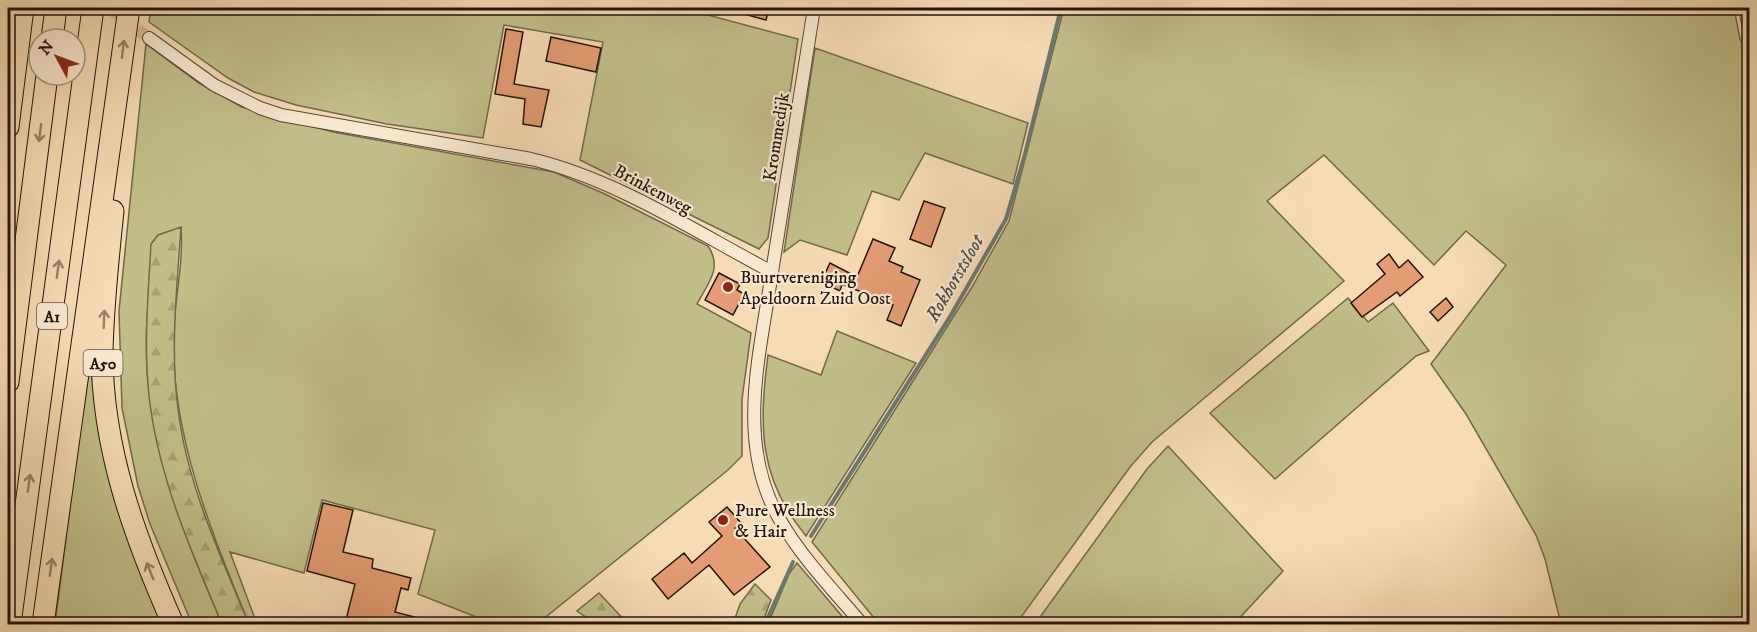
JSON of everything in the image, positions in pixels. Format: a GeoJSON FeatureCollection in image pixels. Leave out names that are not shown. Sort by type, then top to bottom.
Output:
{"type":"FeatureCollection","features":[{"type":"Feature","properties":{"kind":"highway"},"geometry":{"type":"LineString","coordinates":[[8,127],[23,8]]}},
{"type":"Feature","properties":{"kind":"highway"},"geometry":{"type":"LineString","coordinates":[[54,27],[56,8]]}},
{"type":"Feature","properties":{"kind":"highway","name":"A1"},"geometry":{"type":"LineString","coordinates":[[10,624],[93,8]]}},
{"type":"Feature","properties":{"kind":"highway","name":"A1"},"geometry":{"type":"LineString","coordinates":[[43,624],[92,256],[129,8]]}},
{"type":"Feature","properties":{"kind":"highway","name":"A1"},"geometry":{"type":"LineString","coordinates":[[8,382],[45,87]]}},
{"type":"Feature","properties":{"kind":"highway","name":"A50"},"geometry":{"type":"LineString","coordinates":[[118,90],[113,208],[103,318],[105,399],[114,457],[128,513],[173,624]]}},
{"type":"Feature","properties":{"kind":"street","name":"Krommedijk"},"geometry":{"type":"LineString","coordinates":[[772,272],[814,8]]}},
{"type":"Feature","properties":{"kind":"street"},"geometry":{"type":"LineString","coordinates":[[1745,8],[1749,33]]}},
{"type":"Feature","properties":{"kind":"street","name":"Brinkenweg"},"geometry":{"type":"LineString","coordinates":[[149,38],[214,85],[260,108],[305,121],[531,159],[565,167],[613,188],[772,272]]}},
{"type":"Feature","properties":{"kind":"street"},"geometry":{"type":"LineString","coordinates":[[772,272],[754,397],[754,435],[759,472],[769,498],[785,528],[862,624]]}},
{"type":"Feature","properties":{"kind":"green space"},"geometry":{"type":"Polygon","coordinates":[[[151,8],[706,8],[704,14],[798,39],[768,238],[759,249],[580,160],[603,42],[504,25],[483,138],[387,124],[296,105],[254,92],[228,78],[149,22],[151,8]]]}},
{"type":"Feature","properties":{"kind":"green space"},"geometry":{"type":"Polygon","coordinates":[[[1064,8],[1734,8],[1740,39],[1750,56],[1749,624],[1561,624],[1545,559],[1536,535],[1466,414],[1431,364],[1506,265],[1466,231],[1434,265],[1324,155],[1267,201],[1344,281],[1152,442],[1130,467],[1016,624],[879,624],[812,542],[972,287],[1009,221],[1064,8]]]}},
{"type":"Feature","properties":{"kind":"green space"},"geometry":{"type":"Polygon","coordinates":[[[146,44],[199,83],[242,107],[333,132],[554,172],[605,194],[708,246],[714,261],[714,268],[697,304],[751,333],[742,399],[742,456],[728,470],[537,624],[494,624],[418,594],[435,530],[322,500],[304,573],[230,552],[257,624],[249,624],[209,522],[188,454],[181,418],[175,382],[173,345],[181,257],[181,228],[158,235],[147,321],[150,400],[166,477],[192,551],[222,624],[192,624],[150,524],[138,486],[122,408],[119,311],[146,44]]]}},
{"type":"Feature","properties":{"kind":"green space"},"geometry":{"type":"Polygon","coordinates":[[[815,48],[1028,123],[1013,184],[925,153],[899,200],[872,191],[847,255],[800,240],[784,252],[815,48]]]}},
{"type":"Feature","properties":{"kind":"green space"},"geometry":{"type":"Polygon","coordinates":[[[181,227],[175,318],[175,363],[182,437],[206,519],[249,624],[222,624],[169,489],[150,404],[147,324],[151,244],[158,235],[181,227]]]}},
{"type":"Feature","properties":{"kind":"green space"},"geometry":{"type":"Polygon","coordinates":[[[1348,298],[1368,322],[1393,303],[1429,351],[1416,356],[1275,479],[1210,413],[1348,298]]]}},
{"type":"Feature","properties":{"kind":"green space"},"geometry":{"type":"Polygon","coordinates":[[[96,303],[96,363],[167,624],[55,624],[96,303]]]}},
{"type":"Feature","properties":{"kind":"green space"},"geometry":{"type":"Polygon","coordinates":[[[837,331],[916,363],[806,536],[790,514],[779,493],[766,450],[763,405],[768,355],[821,375],[837,331]]]}},
{"type":"Feature","properties":{"kind":"green space"},"geometry":{"type":"Polygon","coordinates":[[[1168,446],[1283,571],[1234,624],[1035,624],[1147,469],[1168,446]]]}},
{"type":"Feature","properties":{"kind":"green space"},"geometry":{"type":"Polygon","coordinates":[[[797,563],[846,621],[842,624],[768,624],[789,574],[797,563]]]}},
{"type":"Feature","properties":{"kind":"green space"},"geometry":{"type":"Polygon","coordinates":[[[755,584],[771,600],[762,624],[733,624],[740,604],[755,584]]]}},
{"type":"Feature","properties":{"kind":"green space"},"geometry":{"type":"Polygon","coordinates":[[[599,593],[628,624],[596,624],[577,611],[599,593]]]}},
{"type":"Feature","properties":{"kind":"building"},"geometry":{"type":"Polygon","coordinates":[[[733,8],[769,8],[766,20],[733,11],[733,8]]]}},
{"type":"Feature","properties":{"kind":"building"},"geometry":{"type":"Polygon","coordinates":[[[506,29],[523,32],[514,84],[549,90],[541,127],[523,124],[525,99],[495,94],[506,29]]]}},
{"type":"Feature","properties":{"kind":"building"},"geometry":{"type":"Polygon","coordinates":[[[551,37],[601,48],[596,72],[546,61],[551,37]]]}},
{"type":"Feature","properties":{"kind":"building"},"geometry":{"type":"Polygon","coordinates":[[[924,201],[945,208],[931,247],[910,239],[924,201]]]}},
{"type":"Feature","properties":{"kind":"building"},"geometry":{"type":"Polygon","coordinates":[[[873,239],[895,248],[889,261],[903,267],[901,272],[920,280],[901,326],[887,320],[893,305],[842,284],[840,291],[821,282],[830,263],[857,277],[873,239]]]}},
{"type":"Feature","properties":{"kind":"building"},"geometry":{"type":"Polygon","coordinates":[[[1389,254],[1399,268],[1408,260],[1423,277],[1400,296],[1397,292],[1362,317],[1351,303],[1385,274],[1377,264],[1389,254]]]}},
{"type":"Feature","properties":{"kind":"building"},"geometry":{"type":"Polygon","coordinates":[[[719,273],[740,284],[737,290],[744,294],[733,315],[705,300],[719,273]]]}},
{"type":"Feature","properties":{"kind":"building"},"geometry":{"type":"Polygon","coordinates":[[[1446,298],[1453,307],[1438,321],[1430,312],[1446,298]]]}},
{"type":"Feature","properties":{"kind":"building"},"geometry":{"type":"Polygon","coordinates":[[[323,503],[353,510],[343,552],[373,559],[372,568],[411,578],[408,590],[401,588],[395,612],[426,620],[426,624],[345,624],[355,584],[307,571],[323,503]]]}},
{"type":"Feature","properties":{"kind":"building"},"geometry":{"type":"Polygon","coordinates":[[[727,507],[741,523],[735,528],[770,567],[734,595],[709,565],[668,599],[652,579],[684,553],[692,563],[722,536],[709,522],[727,507]]]}},
{"type":"Feature","properties":{"kind":"waterway","name":"Rokhorstsloot"},"geometry":{"type":"LineString","coordinates":[[811,536],[951,315],[1006,219],[1025,154],[1061,8]]}},
{"type":"Feature","properties":{"kind":"waterway","name":"Rokhorstsloot"},"geometry":{"type":"LineString","coordinates":[[765,624],[793,562]]}},
{"type":"Feature","properties":{"kind":"tunnel"},"geometry":{"type":"LineString","coordinates":[[109,8],[149,38]]}},
{"type":"Feature","properties":{"kind":"place","name":"Buurtvereniging Apeldoorn Zuid Oost"},"geometry":{"type":"Point","coordinates":[728,287]}},
{"type":"Feature","properties":{"kind":"place","name":"Pure Wellness & Hair"},"geometry":{"type":"Point","coordinates":[723,520]}}]}
